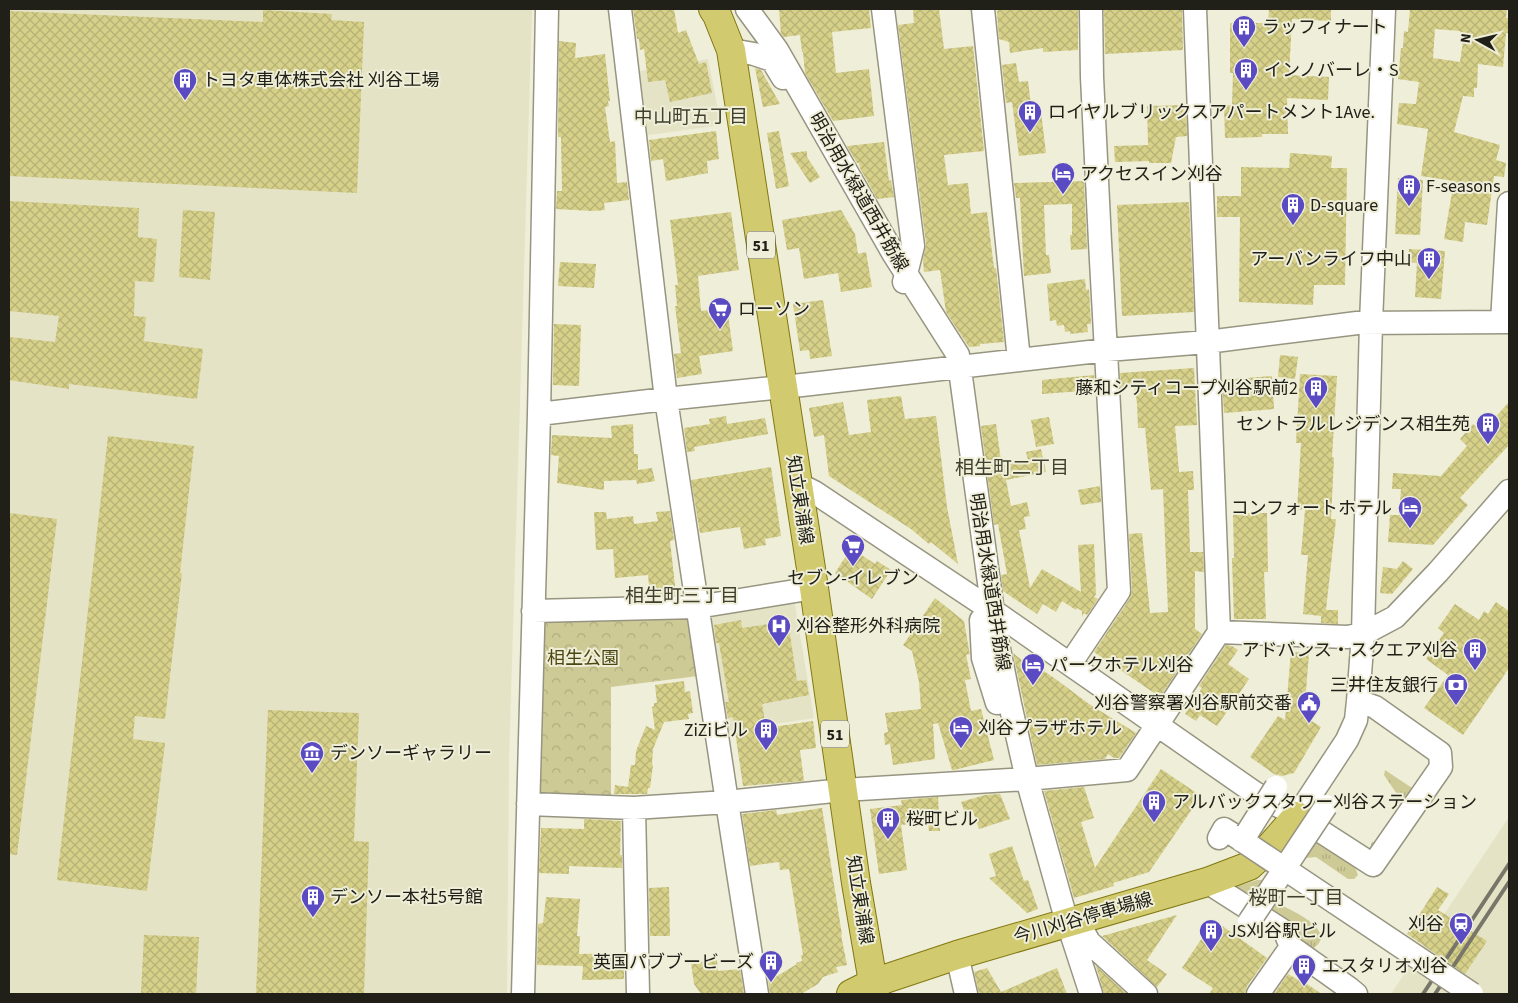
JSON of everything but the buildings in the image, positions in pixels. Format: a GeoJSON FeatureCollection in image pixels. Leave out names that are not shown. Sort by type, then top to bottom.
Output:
{"type":"FeatureCollection","features":[{"type":"Feature","properties":{"kind":"main road","name":"知立東浦線"},"geometry":{"type":"LineString","coordinates":[[713,9],[731,50],[814,588],[843,790],[856,883],[866,991]]}},
{"type":"Feature","properties":{"kind":"main road","name":"今川刈谷停車場線"},"geometry":{"type":"LineString","coordinates":[[866,991],[957,955],[1207,882],[1249,866],[1269,848],[1297,816]]}},
{"type":"Feature","properties":{"kind":"street"},"geometry":{"type":"LineString","coordinates":[[523,994],[539,414],[547,9]]}},
{"type":"Feature","properties":{"kind":"street"},"geometry":{"type":"LineString","coordinates":[[620,9],[666,399],[757,994]]}},
{"type":"Feature","properties":{"kind":"street","name":"明治用水緑道西井筋線"},"geometry":{"type":"LineString","coordinates":[[747,9],[777,50],[905,279]]}},
{"type":"Feature","properties":{"kind":"street"},"geometry":{"type":"LineString","coordinates":[[883,9],[913,246],[905,279]]}},
{"type":"Feature","properties":{"kind":"street"},"geometry":{"type":"LineString","coordinates":[[983,9],[1019,360]]}},
{"type":"Feature","properties":{"kind":"street"},"geometry":{"type":"LineString","coordinates":[[1070,664],[1119,591],[1098,213],[1091,9]]}},
{"type":"Feature","properties":{"kind":"street"},"geometry":{"type":"LineString","coordinates":[[528,804],[634,808],[727,802],[843,790],[1127,770],[1219,632],[1195,9]]}},
{"type":"Feature","properties":{"kind":"street"},"geometry":{"type":"LineString","coordinates":[[1297,816],[1347,740],[1356,720],[1363,634],[1371,323],[1384,9]]}},
{"type":"Feature","properties":{"kind":"street"},"geometry":{"type":"LineString","coordinates":[[731,50],[754,54],[772,60],[905,279],[953,367]]}},
{"type":"Feature","properties":{"kind":"street"},"geometry":{"type":"LineString","coordinates":[[539,414],[1107,350],[1207,342],[1357,323],[1506,322],[1509,203]]}},
{"type":"Feature","properties":{"kind":"street"},"geometry":{"type":"LineString","coordinates":[[953,367],[945,384],[952,415],[955,453],[987,608],[983,658],[1090,994]]}},
{"type":"Feature","properties":{"kind":"street"},"geometry":{"type":"LineString","coordinates":[[798,484],[814,492],[1070,664],[1255,793],[1297,816],[1374,865],[1441,767],[1440,753],[1375,707],[1358,701]]}},
{"type":"Feature","properties":{"kind":"street"},"geometry":{"type":"LineString","coordinates":[[1219,632],[1347,637],[1363,634],[1395,617],[1438,572],[1509,491]]}},
{"type":"Feature","properties":{"kind":"street"},"geometry":{"type":"LineString","coordinates":[[533,611],[697,607],[814,588]]}},
{"type":"Feature","properties":{"kind":"street"},"geometry":{"type":"LineString","coordinates":[[1242,841],[1276,787]]}},
{"type":"Feature","properties":{"kind":"street"},"geometry":{"type":"LineString","coordinates":[[1249,922],[1326,806]]}},
{"type":"Feature","properties":{"kind":"street"},"geometry":{"type":"LineString","coordinates":[[634,808],[638,994]]}},
{"type":"Feature","properties":{"kind":"street"},"geometry":{"type":"LineString","coordinates":[[1219,838],[1224,829],[1472,994]]}},
{"type":"Feature","properties":{"kind":"street"},"geometry":{"type":"LineString","coordinates":[[1207,882],[1284,932],[1291,947],[1356,994]]}},
{"type":"Feature","properties":{"kind":"street"},"geometry":{"type":"LineString","coordinates":[[1068,923],[1081,994]]}},
{"type":"Feature","properties":{"kind":"street"},"geometry":{"type":"LineString","coordinates":[[1068,923],[1146,994]]}},
{"type":"Feature","properties":{"kind":"street"},"geometry":{"type":"LineString","coordinates":[[1258,994],[1291,947]]}},
{"type":"Feature","properties":{"kind":"street"},"geometry":{"type":"LineString","coordinates":[[957,955],[966,994]]}},
{"type":"Feature","properties":{"kind":"shaded area"},"geometry":{"type":"Polygon","coordinates":[[[9,9],[532,9],[509,760],[507,994],[9,994],[9,9]]]}},
{"type":"Feature","properties":{"kind":"shaded area"},"geometry":{"type":"Polygon","coordinates":[[[708,59],[721,125],[642,136],[634,72],[708,59]]]}},
{"type":"Feature","properties":{"kind":"shaded area","name":"刈谷整形外科病院"},"geometry":{"type":"Polygon","coordinates":[[[794,599],[814,718],[723,732],[705,612],[794,599]]]}},
{"type":"Feature","properties":{"kind":"shaded area"},"geometry":{"type":"Polygon","coordinates":[[[1509,817],[1509,994],[1391,994],[1509,817]]]}},
{"type":"Feature","properties":{"kind":"green space","name":"相生公園"},"geometry":{"type":"Polygon","coordinates":[[[689,616],[698,676],[611,687],[611,800],[539,794],[543,620],[689,616]]]}},
{"type":"Feature","properties":{"kind":"green space"},"geometry":{"type":"Polygon","coordinates":[[[1385,770],[1415,790],[1373,849],[1372,842],[1375,842],[1403,803],[1384,775],[1385,770]]]}},
{"type":"Feature","properties":{"kind":"green space"},"geometry":{"type":"Polygon","coordinates":[[[1305,841],[1318,842],[1355,867],[1358,875],[1354,879],[1348,879],[1316,857],[1306,858],[1300,855],[1305,841]]]}},
{"type":"Feature","properties":{"kind":"green space"},"geometry":{"type":"Polygon","coordinates":[[[1263,880],[1266,883],[1254,900],[1235,887],[1263,880]]]}},
{"type":"Feature","properties":{"kind":"green space"},"geometry":{"type":"Polygon","coordinates":[[[1279,904],[1311,922],[1317,928],[1321,935],[1320,942],[1314,948],[1308,947],[1271,910],[1275,905],[1279,904]]]}},
{"type":"Feature","properties":{"kind":"railway"},"geometry":{"type":"LineString","coordinates":[[1423,994],[1509,864]]}},
{"type":"Feature","properties":{"kind":"railway"},"geometry":{"type":"LineString","coordinates":[[1435,994],[1509,882]]}},
{"type":"Feature","properties":{"kind":"place","name":"ラッフィナート"},"geometry":{"type":"Point","coordinates":[1244,48]}},
{"type":"Feature","properties":{"kind":"place","name":"インノバーレ・S"},"geometry":{"type":"Point","coordinates":[1246,91]}},
{"type":"Feature","properties":{"kind":"place","name":"トヨタ車体株式会社 刈谷工場"},"geometry":{"type":"Point","coordinates":[185,101]}},
{"type":"Feature","properties":{"kind":"place","name":"ロイヤルブリックスアパートメント1Ave."},"geometry":{"type":"Point","coordinates":[1030,133]}},
{"type":"Feature","properties":{"kind":"place","name":"アクセスイン刈谷"},"geometry":{"type":"Point","coordinates":[1063,195]}},
{"type":"Feature","properties":{"kind":"place","name":"F-seasons"},"geometry":{"type":"Point","coordinates":[1409,207]}},
{"type":"Feature","properties":{"kind":"place","name":"D-square"},"geometry":{"type":"Point","coordinates":[1293,226]}},
{"type":"Feature","properties":{"kind":"place","name":"アーバンライフ中山"},"geometry":{"type":"Point","coordinates":[1429,280]}},
{"type":"Feature","properties":{"kind":"place","name":"ローソン"},"geometry":{"type":"Point","coordinates":[720,330]}},
{"type":"Feature","properties":{"kind":"place","name":"藤和シティコープ刈谷駅前2"},"geometry":{"type":"Point","coordinates":[1316,409]}},
{"type":"Feature","properties":{"kind":"place","name":"セントラルレジデンス相生苑"},"geometry":{"type":"Point","coordinates":[1488,445]}},
{"type":"Feature","properties":{"kind":"place","name":"コンフォートホテル"},"geometry":{"type":"Point","coordinates":[1410,529]}},
{"type":"Feature","properties":{"kind":"place","name":"セブン-イレブン"},"geometry":{"type":"Point","coordinates":[853,567]}},
{"type":"Feature","properties":{"kind":"place","name":"刈谷整形外科病院"},"geometry":{"type":"Point","coordinates":[779,647]}},
{"type":"Feature","properties":{"kind":"place","name":"アドバンス・スクエア刈谷"},"geometry":{"type":"Point","coordinates":[1475,671]}},
{"type":"Feature","properties":{"kind":"place","name":"パークホテル刈谷"},"geometry":{"type":"Point","coordinates":[1033,686]}},
{"type":"Feature","properties":{"kind":"place","name":"三井住友銀行"},"geometry":{"type":"Point","coordinates":[1456,706]}},
{"type":"Feature","properties":{"kind":"place","name":"刈谷警察署刈谷駅前交番"},"geometry":{"type":"Point","coordinates":[1309,724]}},
{"type":"Feature","properties":{"kind":"place","name":"刈谷プラザホテル"},"geometry":{"type":"Point","coordinates":[961,749]}},
{"type":"Feature","properties":{"kind":"place","name":"ZiZiビル"},"geometry":{"type":"Point","coordinates":[766,751]}},
{"type":"Feature","properties":{"kind":"place","name":"デンソーギャラリー"},"geometry":{"type":"Point","coordinates":[312,774]}},
{"type":"Feature","properties":{"kind":"place","name":"アルバックスタワー刈谷ステーション"},"geometry":{"type":"Point","coordinates":[1154,823]}},
{"type":"Feature","properties":{"kind":"place","name":"桜町ビル"},"geometry":{"type":"Point","coordinates":[888,840]}},
{"type":"Feature","properties":{"kind":"place","name":"デンソー本社5号館"},"geometry":{"type":"Point","coordinates":[313,918]}},
{"type":"Feature","properties":{"kind":"place","name":"刈谷"},"geometry":{"type":"Point","coordinates":[1461,945]}},
{"type":"Feature","properties":{"kind":"place","name":"JS刈谷駅ビル"},"geometry":{"type":"Point","coordinates":[1211,952]}},
{"type":"Feature","properties":{"kind":"place","name":"英国パブブービーズ"},"geometry":{"type":"Point","coordinates":[771,983]}},
{"type":"Feature","properties":{"kind":"place","name":"エスタリオ刈谷"},"geometry":{"type":"Point","coordinates":[1304,987]}},
{"type":"Feature","properties":{"kind":"district","name":"中山町五丁目"},"geometry":{"type":"Point","coordinates":[691,116]}},
{"type":"Feature","properties":{"kind":"district","name":"相生町二丁目"},"geometry":{"type":"Point","coordinates":[1012,467]}},
{"type":"Feature","properties":{"kind":"district","name":"相生町三丁目"},"geometry":{"type":"Point","coordinates":[682,595]}},
{"type":"Feature","properties":{"kind":"district","name":"桜町一丁目"},"geometry":{"type":"Point","coordinates":[1296,897]}}]}
